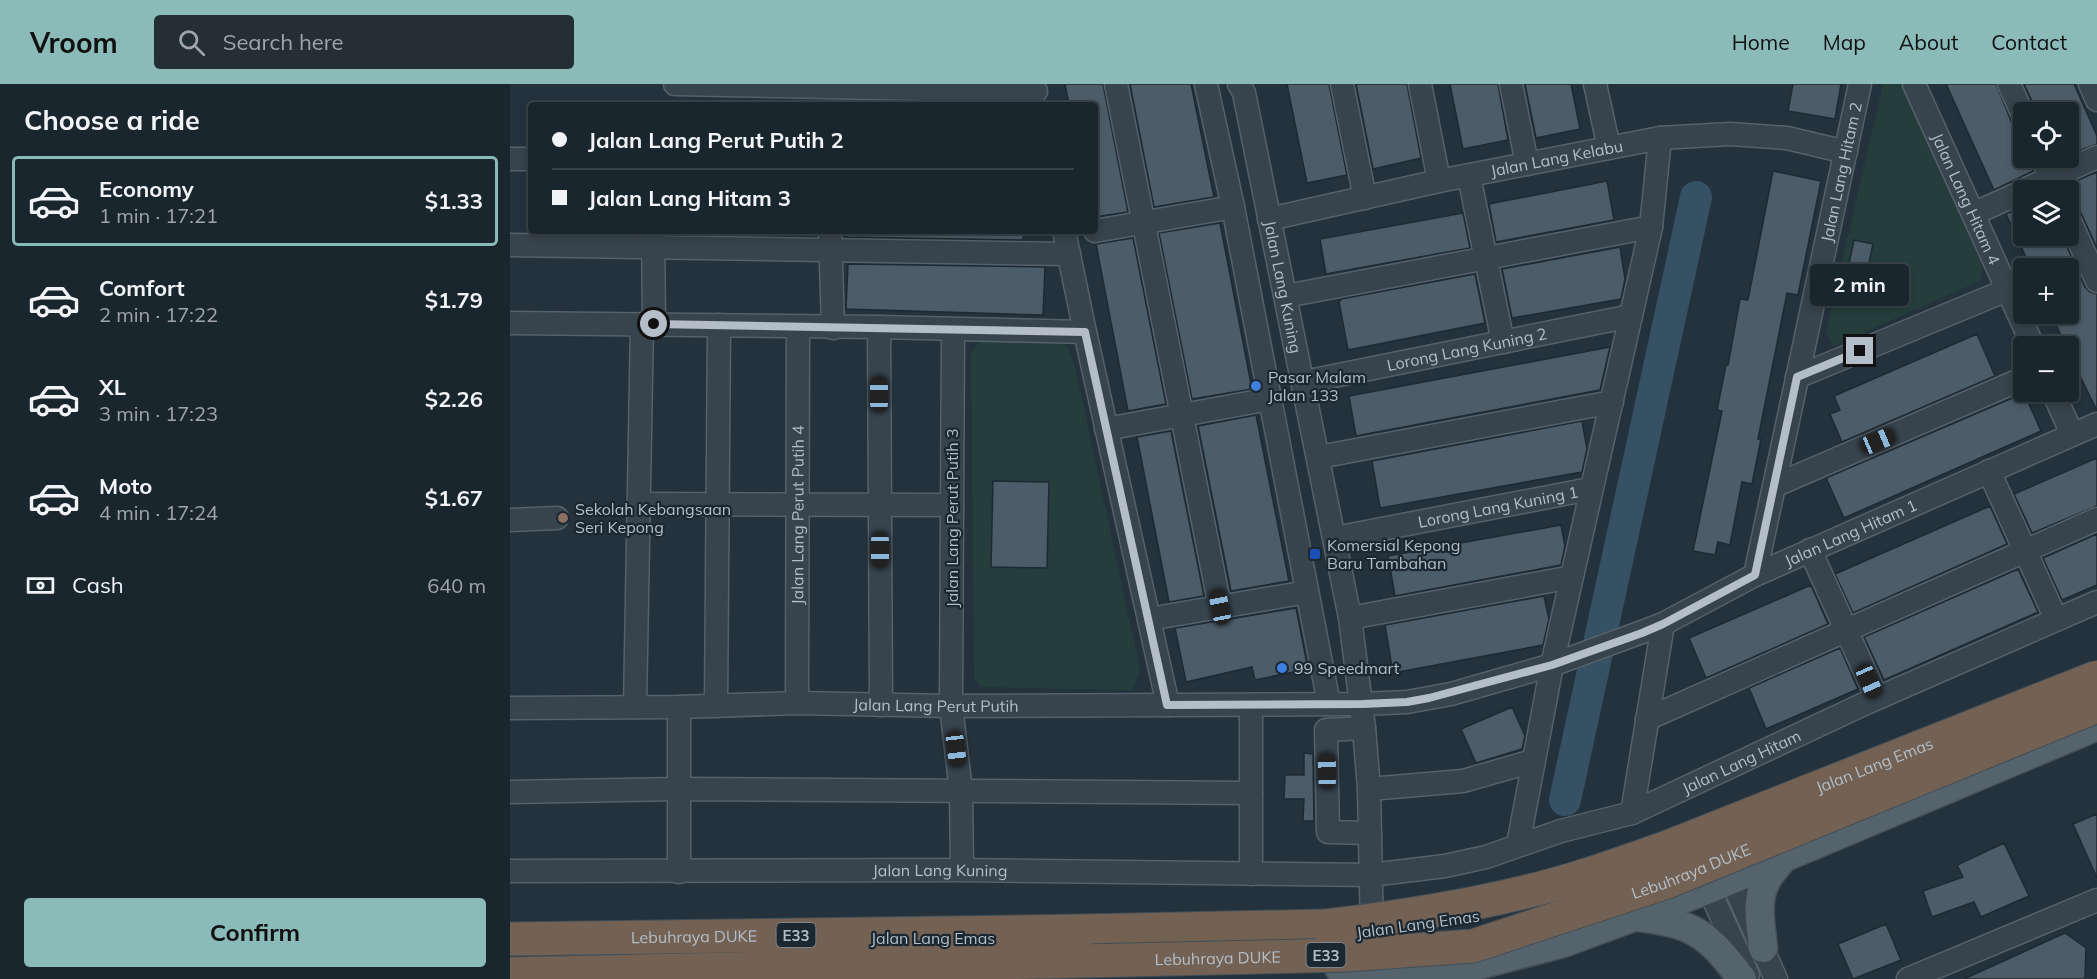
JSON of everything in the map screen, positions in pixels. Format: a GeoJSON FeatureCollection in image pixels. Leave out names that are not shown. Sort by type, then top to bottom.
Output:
{"type":"FeatureCollection","features":[{"type":"Feature","properties":{"kind":"highway","name":"Lebuhraya DUKE"},"geometry":{"type":"LineString","coordinates":[[510,937],[1326,926],[1392,918],[1526,892],[1596,872],[1665,848],[2097,677]]}},
{"type":"Feature","properties":{"kind":"highway","name":"Lebuhraya DUKE"},"geometry":{"type":"LineString","coordinates":[[510,974],[1346,955],[1473,946],[1667,882],[2097,706]]}},
{"type":"Feature","properties":{"kind":"main road","name":"Jalan Lang Emas"},"geometry":{"type":"LineString","coordinates":[[510,937],[1197,939],[1372,933],[1439,925],[1480,917],[1604,882],[1703,847],[1800,798],[2097,668]]}},
{"type":"Feature","properties":{"kind":"main road","name":"Jalan Lang Emas"},"geometry":{"type":"LineString","coordinates":[[638,979],[965,972],[1294,969],[1440,971],[1467,968],[1563,943],[1639,917],[2097,726]]}},
{"type":"Feature","properties":{"kind":"main road"},"geometry":{"type":"LineString","coordinates":[[1763,948],[1761,892],[1766,880],[1783,858]]}},
{"type":"Feature","properties":{"kind":"main road"},"geometry":{"type":"LineString","coordinates":[[1639,917],[1666,920],[1700,933],[1724,954],[1742,979]]}},
{"type":"Feature","properties":{"kind":"main road"},"geometry":{"type":"LineString","coordinates":[[1372,933],[1381,955],[1400,960],[1517,954]]}},
{"type":"Feature","properties":{"kind":"street"},"geometry":{"type":"LineString","coordinates":[[675,84],[768,92],[1036,93]]}},
{"type":"Feature","properties":{"kind":"street"},"geometry":{"type":"LineString","coordinates":[[1116,84],[1220,607]]}},
{"type":"Feature","properties":{"kind":"street"},"geometry":{"type":"LineString","coordinates":[[1206,84],[1233,207],[1329,704]]}},
{"type":"Feature","properties":{"kind":"street"},"geometry":{"type":"LineString","coordinates":[[1342,84],[1365,198]]}},
{"type":"Feature","properties":{"kind":"street"},"geometry":{"type":"LineString","coordinates":[[1420,84],[1439,181]]}},
{"type":"Feature","properties":{"kind":"street"},"geometry":{"type":"LineString","coordinates":[[1511,84],[1527,164]]}},
{"type":"Feature","properties":{"kind":"street"},"geometry":{"type":"LineString","coordinates":[[1595,84],[1609,148]]}},
{"type":"Feature","properties":{"kind":"street","name":"Jalan Lang Hitam 2"},"geometry":{"type":"LineString","coordinates":[[1755,575],[1860,84]]}},
{"type":"Feature","properties":{"kind":"street","name":"Jalan Lang Hitam 4"},"geometry":{"type":"LineString","coordinates":[[1914,84],[2028,336]]}},
{"type":"Feature","properties":{"kind":"street"},"geometry":{"type":"LineString","coordinates":[[2009,84],[2017,102]]}},
{"type":"Feature","properties":{"kind":"street"},"geometry":{"type":"LineString","coordinates":[[2090,84],[2097,100]]}},
{"type":"Feature","properties":{"kind":"street","name":"Jalan Lang Kuning"},"geometry":{"type":"LineString","coordinates":[[1243,87],[1350,618],[1363,704],[1369,789],[1372,933]]}},
{"type":"Feature","properties":{"kind":"street","name":"Jalan Lang Kelabu"},"geometry":{"type":"LineString","coordinates":[[1269,219],[1439,181],[1660,138],[1730,134],[1788,138],[1845,152]]}},
{"type":"Feature","properties":{"kind":"street"},"geometry":{"type":"LineString","coordinates":[[1518,845],[1533,761],[1558,663],[1590,489],[1651,227],[1660,138]]}},
{"type":"Feature","properties":{"kind":"street"},"geometry":{"type":"LineString","coordinates":[[2050,175],[2097,157]]}},
{"type":"Feature","properties":{"kind":"street"},"geometry":{"type":"LineString","coordinates":[[510,159],[528,159]]}},
{"type":"Feature","properties":{"kind":"street"},"geometry":{"type":"LineString","coordinates":[[1469,176],[1503,342]]}},
{"type":"Feature","properties":{"kind":"street"},"geometry":{"type":"LineString","coordinates":[[1973,214],[2013,195]]}},
{"type":"Feature","properties":{"kind":"street"},"geometry":{"type":"LineString","coordinates":[[1098,230],[1233,207]]}},
{"type":"Feature","properties":{"kind":"street"},"geometry":{"type":"LineString","coordinates":[[1286,296],[1651,227]]}},
{"type":"Feature","properties":{"kind":"street"},"geometry":{"type":"LineString","coordinates":[[510,244],[653,239],[1066,240],[1085,234]]}},
{"type":"Feature","properties":{"kind":"street"},"geometry":{"type":"LineString","coordinates":[[635,707],[639,504],[653,239]]}},
{"type":"Feature","properties":{"kind":"street"},"geometry":{"type":"LineString","coordinates":[[831,240],[833,327]]}},
{"type":"Feature","properties":{"kind":"street"},"geometry":{"type":"LineString","coordinates":[[1066,240],[1167,705]]}},
{"type":"Feature","properties":{"kind":"street"},"geometry":{"type":"LineString","coordinates":[[2079,241],[2097,281]]}},
{"type":"Feature","properties":{"kind":"street"},"geometry":{"type":"LineString","coordinates":[[1797,377],[2007,290]]}},
{"type":"Feature","properties":{"kind":"street","name":"Lorong Lang Kuning 2"},"geometry":{"type":"LineString","coordinates":[[1304,382],[1631,316]]}},
{"type":"Feature","properties":{"kind":"street"},"geometry":{"type":"LineString","coordinates":[[510,323],[1085,332]]}},
{"type":"Feature","properties":{"kind":"street"},"geometry":{"type":"LineString","coordinates":[[716,706],[719,325]]}},
{"type":"Feature","properties":{"kind":"street","name":"Jalan Lang Perut Putih 4"},"geometry":{"type":"LineString","coordinates":[[797,703],[798,327]]}},
{"type":"Feature","properties":{"kind":"street"},"geometry":{"type":"LineString","coordinates":[[879,327],[881,705]]}},
{"type":"Feature","properties":{"kind":"street","name":"Jalan Lang Perut Putih 3"},"geometry":{"type":"LineString","coordinates":[[953,330],[951,706],[962,791],[962,870]]}},
{"type":"Feature","properties":{"kind":"street"},"geometry":{"type":"LineString","coordinates":[[1774,486],[2013,383]]}},
{"type":"Feature","properties":{"kind":"street"},"geometry":{"type":"LineString","coordinates":[[1106,429],[1270,399]]}},
{"type":"Feature","properties":{"kind":"street"},"geometry":{"type":"LineString","coordinates":[[1318,457],[1612,402]]}},
{"type":"Feature","properties":{"kind":"street"},"geometry":{"type":"LineString","coordinates":[[2058,402],[2072,434]]}},
{"type":"Feature","properties":{"kind":"street","name":"Jalan Lang Hitam 1"},"geometry":{"type":"LineString","coordinates":[[1363,704],[1407,702],[1429,698],[1558,663],[1642,633],[1755,575],[2097,424]]}},
{"type":"Feature","properties":{"kind":"street"},"geometry":{"type":"LineString","coordinates":[[1989,471],[2056,620]]}},
{"type":"Feature","properties":{"kind":"street","name":"Lorong Lang Kuning 1"},"geometry":{"type":"LineString","coordinates":[[1335,538],[1590,489]]}},
{"type":"Feature","properties":{"kind":"street"},"geometry":{"type":"LineString","coordinates":[[639,504],[952,505]]}},
{"type":"Feature","properties":{"kind":"street"},"geometry":{"type":"LineString","coordinates":[[510,520],[557,518]]}},
{"type":"Feature","properties":{"kind":"street"},"geometry":{"type":"LineString","coordinates":[[1647,719],[2097,519]]}},
{"type":"Feature","properties":{"kind":"street"},"geometry":{"type":"LineString","coordinates":[[1810,550],[1877,698]]}},
{"type":"Feature","properties":{"kind":"street"},"geometry":{"type":"LineString","coordinates":[[1350,618],[1572,577]]}},
{"type":"Feature","properties":{"kind":"street"},"geometry":{"type":"LineString","coordinates":[[1149,619],[1307,592]]}},
{"type":"Feature","properties":{"kind":"street","name":"Jalan Lang Hitam"},"geometry":{"type":"LineString","coordinates":[[1371,875],[1465,863],[1561,831],[1632,813],[1877,698],[2097,602]]}},
{"type":"Feature","properties":{"kind":"street"},"geometry":{"type":"LineString","coordinates":[[1632,813],[1663,624]]}},
{"type":"Feature","properties":{"kind":"street","name":"Jalan Lang Perut Putih"},"geometry":{"type":"LineString","coordinates":[[510,708],[679,707],[797,703],[951,706],[1363,704]]}},
{"type":"Feature","properties":{"kind":"street"},"geometry":{"type":"LineString","coordinates":[[1251,705],[1251,874]]}},
{"type":"Feature","properties":{"kind":"street"},"geometry":{"type":"LineString","coordinates":[[679,707],[679,872]]}},
{"type":"Feature","properties":{"kind":"street"},"geometry":{"type":"LineString","coordinates":[[1364,728],[1326,730],[1328,832],[1370,833]]}},
{"type":"Feature","properties":{"kind":"street"},"geometry":{"type":"LineString","coordinates":[[1369,789],[1463,781],[1533,761]]}},
{"type":"Feature","properties":{"kind":"street"},"geometry":{"type":"LineString","coordinates":[[510,792],[679,789],[1251,793]]}},
{"type":"Feature","properties":{"kind":"street"},"geometry":{"type":"LineString","coordinates":[[1703,847],[1720,884],[1750,979]]}},
{"type":"Feature","properties":{"kind":"street","name":"Jalan Lang Kuning"},"geometry":{"type":"LineString","coordinates":[[510,871],[962,870],[1371,875]]}},
{"type":"Feature","properties":{"kind":"street"},"geometry":{"type":"LineString","coordinates":[[1720,884],[1763,948],[1776,979]]}},
{"type":"Feature","properties":{"kind":"street"},"geometry":{"type":"LineString","coordinates":[[1908,979],[2097,900]]}},
{"type":"Feature","properties":{"kind":"green space"},"geometry":{"type":"Polygon","coordinates":[[[1883,84],[1903,84],[1983,268],[1980,281],[1833,346],[1826,331],[1883,84]],[[1854,240],[1846,278],[1865,282],[1873,244],[1854,240]]]}},
{"type":"Feature","properties":{"kind":"green space"},"geometry":{"type":"Polygon","coordinates":[[[981,340],[1063,342],[1068,347],[1075,366],[1140,670],[1133,690],[981,687],[974,678],[971,352],[981,340]]]}},
{"type":"Feature","properties":{"kind":"building"},"geometry":{"type":"Polygon","coordinates":[[[1065,84],[1103,84],[1128,212],[1098,217],[1098,102],[1068,102],[1065,84]]]}},
{"type":"Feature","properties":{"kind":"building"},"geometry":{"type":"Polygon","coordinates":[[[1130,84],[1191,84],[1214,197],[1154,207],[1130,84]]]}},
{"type":"Feature","properties":{"kind":"building"},"geometry":{"type":"Polygon","coordinates":[[[1287,84],[1329,84],[1347,175],[1307,183],[1287,84]]]}},
{"type":"Feature","properties":{"kind":"building"},"geometry":{"type":"Polygon","coordinates":[[[1356,84],[1407,84],[1421,158],[1373,169],[1356,84]]]}},
{"type":"Feature","properties":{"kind":"building"},"geometry":{"type":"Polygon","coordinates":[[[1450,84],[1498,84],[1508,140],[1463,149],[1450,84]]]}},
{"type":"Feature","properties":{"kind":"building"},"geometry":{"type":"Polygon","coordinates":[[[1525,84],[1571,84],[1580,129],[1536,138],[1525,84]]]}},
{"type":"Feature","properties":{"kind":"building"},"geometry":{"type":"Polygon","coordinates":[[[1793,84],[1841,84],[1835,119],[1788,111],[1793,84]]]}},
{"type":"Feature","properties":{"kind":"building"},"geometry":{"type":"Polygon","coordinates":[[[1946,84],[1996,84],[2013,124],[2013,168],[2032,168],[2033,171],[1994,190],[1946,84]]]}},
{"type":"Feature","properties":{"kind":"building"},"geometry":{"type":"Polygon","coordinates":[[[2024,84],[2074,84],[2097,136],[2097,144],[2079,151],[2079,102],[2032,102],[2024,84]]]}},
{"type":"Feature","properties":{"kind":"building"},"geometry":{"type":"Polygon","coordinates":[[[1773,171],[1821,181],[1798,295],[1787,293],[1758,439],[1761,439],[1752,484],[1742,482],[1730,545],[1718,542],[1715,555],[1693,551],[1722,411],[1717,410],[1726,365],[1728,365],[1740,299],[1748,300],[1773,171]]]}},
{"type":"Feature","properties":{"kind":"building"},"geometry":{"type":"Polygon","coordinates":[[[2097,172],[2097,248],[2079,210],[2078,180],[2097,172]]]}},
{"type":"Feature","properties":{"kind":"building"},"geometry":{"type":"Polygon","coordinates":[[[1607,181],[1614,220],[1496,242],[1489,204],[1607,181]]]}},
{"type":"Feature","properties":{"kind":"building"},"geometry":{"type":"Polygon","coordinates":[[[2013,211],[2013,229],[2006,214],[2013,211]]]}},
{"type":"Feature","properties":{"kind":"building"},"geometry":{"type":"Polygon","coordinates":[[[1463,213],[1470,248],[1326,274],[1320,239],[1463,213]]]}},
{"type":"Feature","properties":{"kind":"building"},"geometry":{"type":"Polygon","coordinates":[[[1220,223],[1252,389],[1192,399],[1159,233],[1220,223]]]}},
{"type":"Feature","properties":{"kind":"building"},"geometry":{"type":"Polygon","coordinates":[[[848,234],[1024,234],[1023,240],[847,237],[848,234]]]}},
{"type":"Feature","properties":{"kind":"building"},"geometry":{"type":"Polygon","coordinates":[[[1133,238],[1166,404],[1128,411],[1096,244],[1133,238]]]}},
{"type":"Feature","properties":{"kind":"building"},"geometry":{"type":"Polygon","coordinates":[[[1854,240],[1873,244],[1865,282],[1846,278],[1854,240]]]}},
{"type":"Feature","properties":{"kind":"building"},"geometry":{"type":"Polygon","coordinates":[[[2021,246],[2067,246],[2072,258],[2026,258],[2021,246]]]}},
{"type":"Feature","properties":{"kind":"building"},"geometry":{"type":"Polygon","coordinates":[[[1620,247],[1625,279],[1621,299],[1512,318],[1502,269],[1620,247]]]}},
{"type":"Feature","properties":{"kind":"building"},"geometry":{"type":"Polygon","coordinates":[[[848,264],[1045,267],[1043,315],[846,309],[848,264]]]}},
{"type":"Feature","properties":{"kind":"building"},"geometry":{"type":"Polygon","coordinates":[[[1475,274],[1485,323],[1348,350],[1339,302],[1341,299],[1475,274]]]}},
{"type":"Feature","properties":{"kind":"building"},"geometry":{"type":"Polygon","coordinates":[[[2079,274],[2085,287],[2097,294],[2097,411],[2079,374],[2079,336],[2061,336],[2056,324],[2079,324],[2079,274]]]}},
{"type":"Feature","properties":{"kind":"building"},"geometry":{"type":"Polygon","coordinates":[[[1977,334],[1995,376],[1842,442],[1830,414],[1840,410],[1834,396],[1977,334]]]}},
{"type":"Feature","properties":{"kind":"building"},"geometry":{"type":"Polygon","coordinates":[[[1610,347],[1600,390],[1356,436],[1349,396],[1610,347]]]}},
{"type":"Feature","properties":{"kind":"building"},"geometry":{"type":"Polygon","coordinates":[[[2013,398],[2013,402],[2028,402],[2041,431],[1844,518],[1826,478],[2013,398]]]}},
{"type":"Feature","properties":{"kind":"building"},"geometry":{"type":"Polygon","coordinates":[[[1256,415],[1289,581],[1231,591],[1198,426],[1256,415]]]}},
{"type":"Feature","properties":{"kind":"building"},"geometry":{"type":"Polygon","coordinates":[[[1582,421],[1587,449],[1582,472],[1380,508],[1372,461],[1582,421]]]}},
{"type":"Feature","properties":{"kind":"building"},"geometry":{"type":"Polygon","coordinates":[[[1171,431],[1204,596],[1169,602],[1137,437],[1171,431]]]}},
{"type":"Feature","properties":{"kind":"building"},"geometry":{"type":"Polygon","coordinates":[[[2097,458],[2097,506],[2032,533],[2014,494],[2097,458]]]}},
{"type":"Feature","properties":{"kind":"building"},"geometry":{"type":"Polygon","coordinates":[[[993,481],[1049,482],[1047,568],[991,567],[993,481]]]}},
{"type":"Feature","properties":{"kind":"building"},"geometry":{"type":"Polygon","coordinates":[[[1990,506],[2007,544],[1853,613],[1835,574],[1990,506]]]}},
{"type":"Feature","properties":{"kind":"building"},"geometry":{"type":"Polygon","coordinates":[[[1561,525],[1565,546],[1561,565],[1395,596],[1388,556],[1561,525]]]}},
{"type":"Feature","properties":{"kind":"building"},"geometry":{"type":"Polygon","coordinates":[[[2097,534],[2097,585],[2062,600],[2043,558],[2097,534]]]}},
{"type":"Feature","properties":{"kind":"building"},"geometry":{"type":"Polygon","coordinates":[[[2018,569],[2038,612],[1884,680],[1864,637],[2018,569]]]}},
{"type":"Feature","properties":{"kind":"building"},"geometry":{"type":"Polygon","coordinates":[[[1811,585],[1828,624],[1706,678],[1689,638],[1811,585]]]}},
{"type":"Feature","properties":{"kind":"building"},"geometry":{"type":"Polygon","coordinates":[[[1544,596],[1549,619],[1543,645],[1393,673],[1385,625],[1544,596]]]}},
{"type":"Feature","properties":{"kind":"building"},"geometry":{"type":"Polygon","coordinates":[[[1296,608],[1308,669],[1255,680],[1252,667],[1186,682],[1175,628],[1296,608]]]}},
{"type":"Feature","properties":{"kind":"building"},"geometry":{"type":"Polygon","coordinates":[[[1840,648],[1858,689],[1766,729],[1749,688],[1840,648]]]}},
{"type":"Feature","properties":{"kind":"building"},"geometry":{"type":"Polygon","coordinates":[[[1512,707],[1525,736],[1522,749],[1476,763],[1461,729],[1512,707]]]}},
{"type":"Feature","properties":{"kind":"building"},"geometry":{"type":"Polygon","coordinates":[[[1304,753],[1313,754],[1314,821],[1303,821],[1304,799],[1284,799],[1285,775],[1304,775],[1304,753]]]}},
{"type":"Feature","properties":{"kind":"building"},"geometry":{"type":"Polygon","coordinates":[[[2097,814],[2097,878],[2073,824],[2097,814]]]}},
{"type":"Feature","properties":{"kind":"building"},"geometry":{"type":"Polygon","coordinates":[[[2004,843],[2029,896],[1981,917],[1974,902],[1932,917],[1923,891],[1963,877],[1957,865],[2004,843]]]}},
{"type":"Feature","properties":{"kind":"building"},"geometry":{"type":"Polygon","coordinates":[[[1886,924],[1901,960],[1853,979],[1838,944],[1886,924]]]}},
{"type":"Feature","properties":{"kind":"building"},"geometry":{"type":"Polygon","coordinates":[[[2065,933],[2086,948],[2085,979],[1964,979],[2065,933]]]}},
{"type":"Feature","properties":{"kind":"waterway"},"geometry":{"type":"LineString","coordinates":[[1565,800],[1696,197]]}},
{"type":"Feature","properties":{"kind":"place","name":"Pasar Malam Jalan 133"},"geometry":{"type":"Point","coordinates":[1256,386]}},
{"type":"Feature","properties":{"kind":"place","name":"Sekolah Kebangsaan Seri Kepong"},"geometry":{"type":"Point","coordinates":[563,518]}},
{"type":"Feature","properties":{"kind":"place","name":"Komersial Kepong Baru Tambahan"},"geometry":{"type":"Point","coordinates":[1315,554]}},
{"type":"Feature","properties":{"kind":"place","name":"99 Speedmart"},"geometry":{"type":"Point","coordinates":[1282,668]}},
{"type":"Feature","properties":{"kind":"route"},"geometry":{"type":"LineString","coordinates":[[654,324],[1085,332],[1167,705],[1407,702],[1451,694],[1552,665],[1663,624],[1755,575],[1797,377],[1860,351]]}}]}
